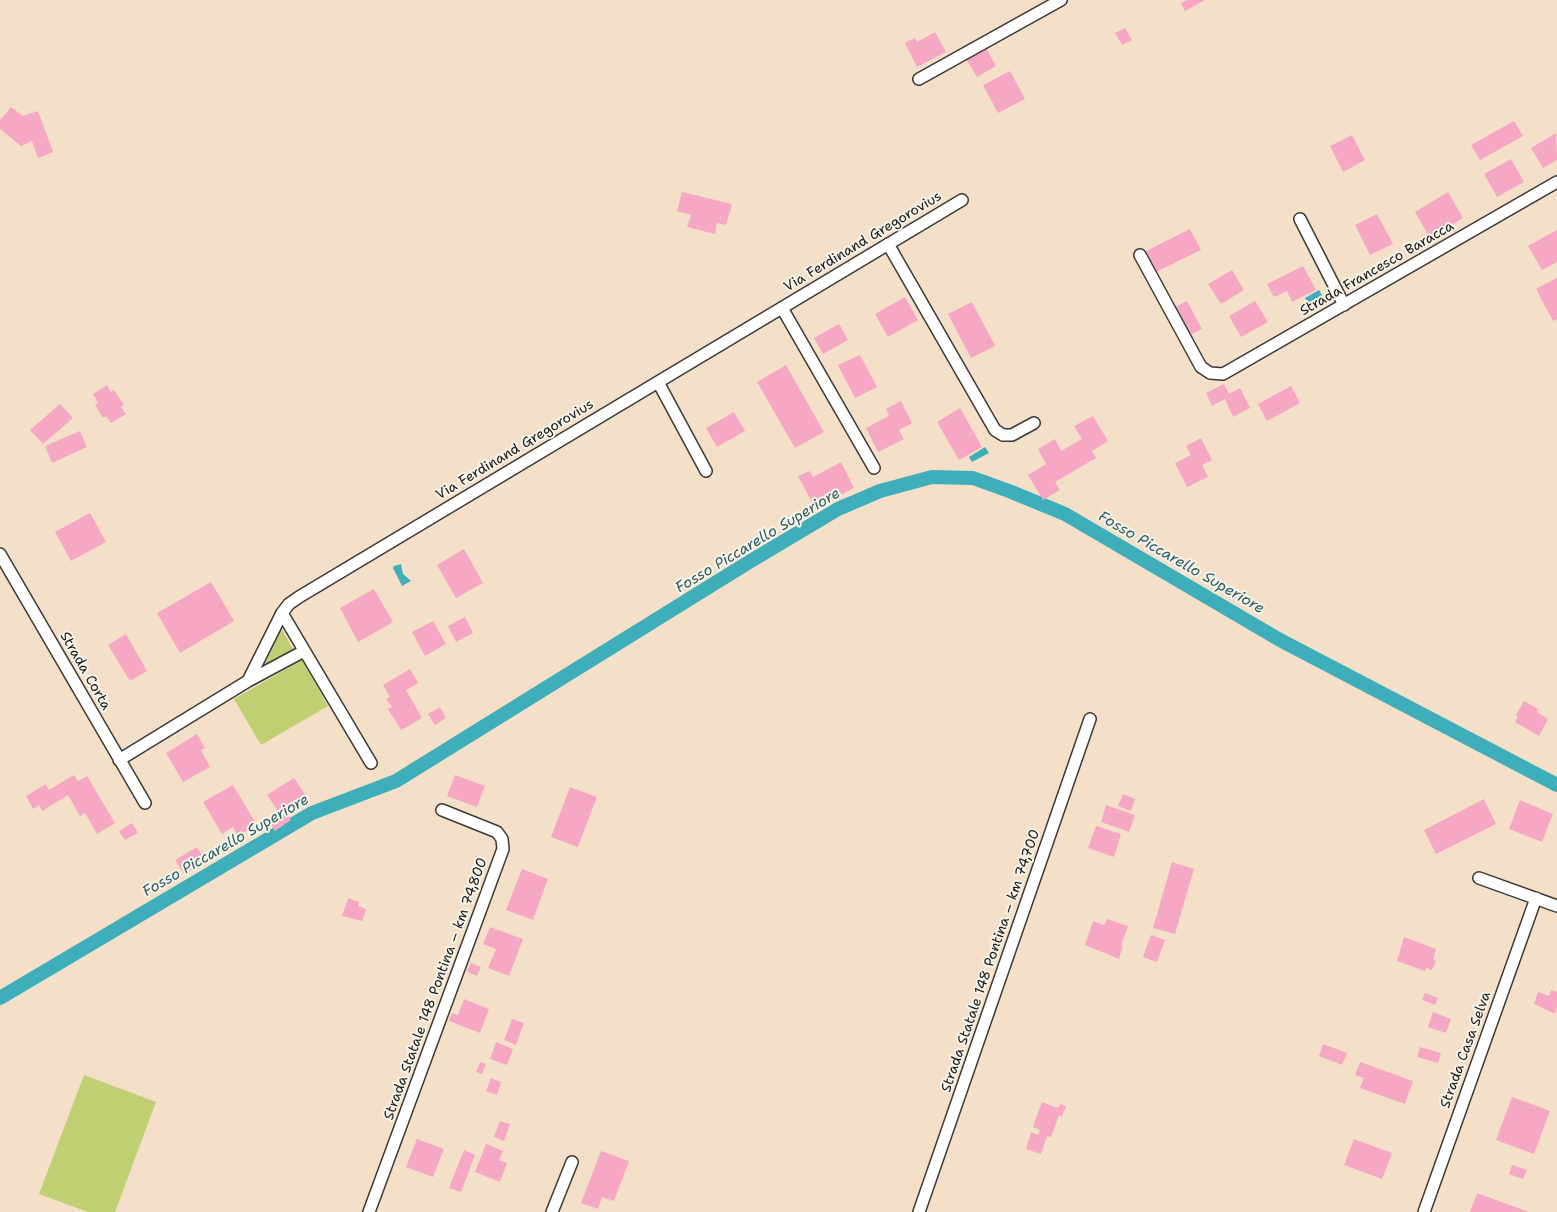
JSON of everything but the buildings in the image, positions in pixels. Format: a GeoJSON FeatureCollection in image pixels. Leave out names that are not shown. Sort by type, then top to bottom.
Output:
{"type":"FeatureCollection","features":[{"type":"Feature","properties":{"kind":"street"},"geometry":{"type":"LineString","coordinates":[[918,79],[1061,0]]}},
{"type":"Feature","properties":{"kind":"street","name":"Strada Francesco Baracca"},"geometry":{"type":"LineString","coordinates":[[1140,255],[1199,364],[1210,374],[1216,375],[1228,372],[1557,182]]}},
{"type":"Feature","properties":{"kind":"street","name":"Via Ferdinand Gregorovius"},"geometry":{"type":"LineString","coordinates":[[248,681],[282,613],[298,597],[962,200]]}},
{"type":"Feature","properties":{"kind":"street"},"geometry":{"type":"LineString","coordinates":[[1300,219],[1344,305]]}},
{"type":"Feature","properties":{"kind":"street"},"geometry":{"type":"LineString","coordinates":[[888,244],[995,430],[1003,434],[1012,435],[1034,423]]}},
{"type":"Feature","properties":{"kind":"street"},"geometry":{"type":"LineString","coordinates":[[782,308],[874,468]]}},
{"type":"Feature","properties":{"kind":"street"},"geometry":{"type":"LineString","coordinates":[[658,382],[706,471]]}},
{"type":"Feature","properties":{"kind":"street","name":"Strada Corta"},"geometry":{"type":"LineString","coordinates":[[0,554],[144,803]]}},
{"type":"Feature","properties":{"kind":"street"},"geometry":{"type":"LineString","coordinates":[[282,613],[371,763]]}},
{"type":"Feature","properties":{"kind":"street"},"geometry":{"type":"LineString","coordinates":[[119,760],[248,681],[304,651]]}},
{"type":"Feature","properties":{"kind":"street","name":"Strada Statale 148 Pontina – km 74,700"},"geometry":{"type":"LineString","coordinates":[[919,1212],[1090,719]]}},
{"type":"Feature","properties":{"kind":"street","name":"Strada Statale 148 Pontina – km 74,800"},"geometry":{"type":"LineString","coordinates":[[369,1212],[504,849],[502,839],[497,832],[442,810]]}},
{"type":"Feature","properties":{"kind":"street"},"geometry":{"type":"LineString","coordinates":[[1480,878],[1557,906]]}},
{"type":"Feature","properties":{"kind":"street","name":"Strada Casa Selva"},"geometry":{"type":"LineString","coordinates":[[1424,1212],[1536,898]]}},
{"type":"Feature","properties":{"kind":"street"},"geometry":{"type":"LineString","coordinates":[[552,1212],[572,1162]]}},
{"type":"Feature","properties":{"kind":"green space"},"geometry":{"type":"Polygon","coordinates":[[[281,628],[293,649],[264,666],[281,628]]]}},
{"type":"Feature","properties":{"kind":"green space"},"geometry":{"type":"Polygon","coordinates":[[[302,660],[328,706],[261,745],[234,699],[302,660]]]}},
{"type":"Feature","properties":{"kind":"green space"},"geometry":{"type":"Polygon","coordinates":[[[84,1075],[156,1102],[115,1212],[88,1212],[39,1194],[84,1075]]]}},
{"type":"Feature","properties":{"kind":"water"},"geometry":{"type":"Polygon","coordinates":[[[1319,290],[1323,297],[1309,304],[1305,298],[1319,290]]]}},
{"type":"Feature","properties":{"kind":"water"},"geometry":{"type":"Polygon","coordinates":[[[985,447],[989,453],[972,462],[969,457],[985,447]]]}},
{"type":"Feature","properties":{"kind":"water"},"geometry":{"type":"Polygon","coordinates":[[[401,564],[403,574],[411,581],[402,586],[393,568],[401,564]]]}},
{"type":"Feature","properties":{"kind":"waterway","name":"Fosso Piccarello Superiore"},"geometry":{"type":"LineString","coordinates":[[0,998],[312,813],[396,781],[749,562],[838,509],[880,491],[932,477],[973,478],[1065,514],[1280,640],[1557,785]]}}]}
